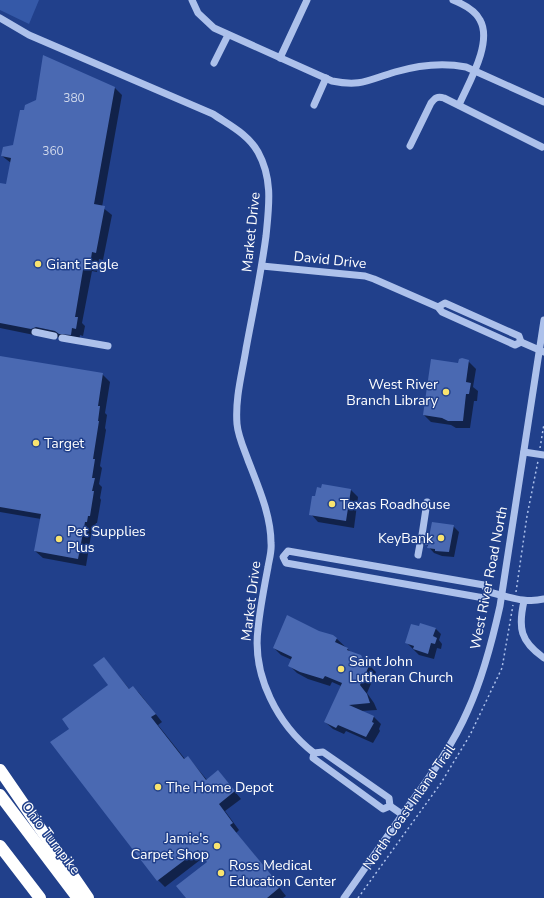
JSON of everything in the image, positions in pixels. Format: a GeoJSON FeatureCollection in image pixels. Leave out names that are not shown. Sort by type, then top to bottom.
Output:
{"type":"FeatureCollection","features":[{"type":"Feature","properties":{"kind":"highway"},"geometry":{"type":"LineString","coordinates":[[0,770],[88,898]]}},
{"type":"Feature","properties":{"kind":"highway","name":"Ohio Turnpike"},"geometry":{"type":"LineString","coordinates":[[0,795],[78,898]]}},
{"type":"Feature","properties":{"kind":"highway"},"geometry":{"type":"LineString","coordinates":[[0,846],[40,898]]}},
{"type":"Feature","properties":{"kind":"street"},"geometry":{"type":"LineString","coordinates":[[192,0],[203,20],[228,35],[326,78],[341,83],[364,83],[394,72],[437,64],[455,65],[474,71],[544,102]]}},
{"type":"Feature","properties":{"kind":"street"},"geometry":{"type":"LineString","coordinates":[[280,58],[307,0]]}},
{"type":"Feature","properties":{"kind":"street"},"geometry":{"type":"LineString","coordinates":[[453,0],[476,13],[482,24],[484,38],[474,71],[459,105]]}},
{"type":"Feature","properties":{"kind":"street","name":"Market Drive"},"geometry":{"type":"LineString","coordinates":[[0,18],[29,35],[213,114],[240,132],[249,140],[257,150],[265,166],[270,190],[262,266],[237,403],[237,426],[244,451],[266,510],[272,544],[258,631],[259,663],[264,682],[272,701],[288,727],[314,753],[313,758],[383,809],[390,806]]}},
{"type":"Feature","properties":{"kind":"street"},"geometry":{"type":"LineString","coordinates":[[214,63],[228,35]]}},
{"type":"Feature","properties":{"kind":"street"},"geometry":{"type":"LineString","coordinates":[[314,105],[326,78]]}},
{"type":"Feature","properties":{"kind":"street"},"geometry":{"type":"LineString","coordinates":[[410,146],[434,99],[439,97],[459,105],[470,112],[542,146]]}},
{"type":"Feature","properties":{"kind":"street","name":"David Drive"},"geometry":{"type":"LineString","coordinates":[[262,266],[365,276],[438,307],[442,312],[515,345],[521,342],[542,351]]}},
{"type":"Feature","properties":{"kind":"street","name":"West River Road North"},"geometry":{"type":"LineString","coordinates":[[344,898],[403,815],[451,743],[468,710],[482,677],[492,642],[502,595],[524,452],[542,351],[544,320]]}},
{"type":"Feature","properties":{"kind":"street"},"geometry":{"type":"LineString","coordinates":[[35,332],[54,336]]}},
{"type":"Feature","properties":{"kind":"street"},"geometry":{"type":"LineString","coordinates":[[62,338],[108,346]]}},
{"type":"Feature","properties":{"kind":"street"},"geometry":{"type":"LineString","coordinates":[[524,452],[541,455]]}},
{"type":"Feature","properties":{"kind":"street"},"geometry":{"type":"LineString","coordinates":[[422,535],[427,502]]}},
{"type":"Feature","properties":{"kind":"street"},"geometry":{"type":"LineString","coordinates":[[418,555],[420,544]]}},
{"type":"Feature","properties":{"kind":"street","name":"Market Drive"},"geometry":{"type":"LineString","coordinates":[[283,557],[288,552],[302,554],[484,585],[488,592],[524,600],[535,601],[544,599]]}},
{"type":"Feature","properties":{"kind":"street","name":"Market Drive"},"geometry":{"type":"LineString","coordinates":[[270,555],[283,557]]}},
{"type":"Feature","properties":{"kind":"street","name":"Market Drive"},"geometry":{"type":"LineString","coordinates":[[283,557],[286,563],[484,598],[488,592]]}},
{"type":"Feature","properties":{"kind":"street"},"geometry":{"type":"LineString","coordinates":[[524,600],[520,616],[521,632],[531,647],[544,658]]}},
{"type":"Feature","properties":{"kind":"street","name":"Market Drive"},"geometry":{"type":"LineString","coordinates":[[314,753],[323,752],[389,798],[390,806],[403,815]]}},
{"type":"Feature","properties":{"kind":"path","name":"North Coast Inland Trail"},"geometry":{"type":"LineString","coordinates":[[358,898],[441,783],[470,735],[502,668],[515,598],[527,516],[541,455],[544,424]]}},
{"type":"Feature","properties":{"kind":"shaded area"},"geometry":{"type":"Polygon","coordinates":[[[0,0],[39,0],[29,24],[0,10],[0,0]]]}},
{"type":"Feature","properties":{"kind":"building"},"geometry":{"type":"Polygon","coordinates":[[[43,55],[115,87],[94,204],[105,206],[96,253],[92,252],[90,265],[84,264],[75,317],[78,317],[76,329],[72,328],[71,335],[59,334],[55,331],[36,327],[31,329],[0,323],[0,183],[6,184],[11,158],[1,156],[3,147],[13,145],[20,110],[24,110],[25,105],[36,100],[43,55]]]}},
{"type":"Feature","properties":{"kind":"building"},"geometry":{"type":"Polygon","coordinates":[[[0,356],[103,373],[98,406],[100,406],[99,421],[93,459],[95,459],[92,478],[95,478],[92,491],[94,491],[90,516],[88,516],[87,522],[85,522],[78,559],[34,551],[41,514],[0,507],[0,356]]]}},
{"type":"Feature","properties":{"kind":"building"},"geometry":{"type":"Polygon","coordinates":[[[462,358],[469,360],[466,382],[471,383],[469,394],[466,394],[463,421],[448,421],[442,418],[423,415],[431,359],[458,363],[459,359],[462,358]]]}},
{"type":"Feature","properties":{"kind":"building"},"geometry":{"type":"Polygon","coordinates":[[[322,484],[351,489],[346,521],[309,515],[312,496],[315,496],[317,487],[321,488],[322,484]]]}},
{"type":"Feature","properties":{"kind":"building"},"geometry":{"type":"Polygon","coordinates":[[[432,522],[454,525],[449,552],[435,551],[435,549],[427,548],[428,545],[425,545],[423,540],[429,537],[432,522]]]}},
{"type":"Feature","properties":{"kind":"building"},"geometry":{"type":"Polygon","coordinates":[[[287,615],[319,631],[333,635],[337,638],[335,642],[348,648],[347,650],[361,655],[364,661],[370,664],[360,685],[367,694],[370,703],[349,705],[374,716],[372,722],[374,723],[366,737],[338,725],[336,728],[324,722],[342,683],[325,676],[323,679],[300,672],[288,666],[292,657],[273,648],[287,615]]]}},
{"type":"Feature","properties":{"kind":"building"},"geometry":{"type":"Polygon","coordinates":[[[420,623],[436,628],[433,636],[437,638],[435,644],[431,643],[428,654],[413,649],[414,646],[405,643],[411,624],[419,626],[420,623]]]}},
{"type":"Feature","properties":{"kind":"building","name":"The Home Depot"},"geometry":{"type":"Polygon","coordinates":[[[104,657],[129,689],[133,686],[156,714],[151,717],[184,759],[188,756],[206,780],[218,770],[235,791],[219,804],[233,823],[230,825],[273,877],[271,878],[279,888],[267,898],[186,898],[176,886],[207,862],[198,850],[157,881],[50,742],[69,729],[62,719],[108,685],[93,665],[104,657]]]}},
{"type":"Feature","properties":{"kind":"place","name":"Giant Eagle"},"geometry":{"type":"Point","coordinates":[38,264]}},
{"type":"Feature","properties":{"kind":"place","name":"West River Branch Library"},"geometry":{"type":"Point","coordinates":[446,392]}},
{"type":"Feature","properties":{"kind":"place","name":"Target"},"geometry":{"type":"Point","coordinates":[36,443]}},
{"type":"Feature","properties":{"kind":"place","name":"Texas Roadhouse"},"geometry":{"type":"Point","coordinates":[332,504]}},
{"type":"Feature","properties":{"kind":"place","name":"KeyBank"},"geometry":{"type":"Point","coordinates":[441,538]}},
{"type":"Feature","properties":{"kind":"place","name":"Pet Supplies Plus"},"geometry":{"type":"Point","coordinates":[59,539]}},
{"type":"Feature","properties":{"kind":"place","name":"Saint John Lutheran Church"},"geometry":{"type":"Point","coordinates":[341,669]}},
{"type":"Feature","properties":{"kind":"place","name":"The Home Depot"},"geometry":{"type":"Point","coordinates":[158,787]}},
{"type":"Feature","properties":{"kind":"place","name":"Jamie's Carpet Shop"},"geometry":{"type":"Point","coordinates":[217,846]}},
{"type":"Feature","properties":{"kind":"place","name":"Ross Medical Education Center"},"geometry":{"type":"Point","coordinates":[221,873]}}]}
